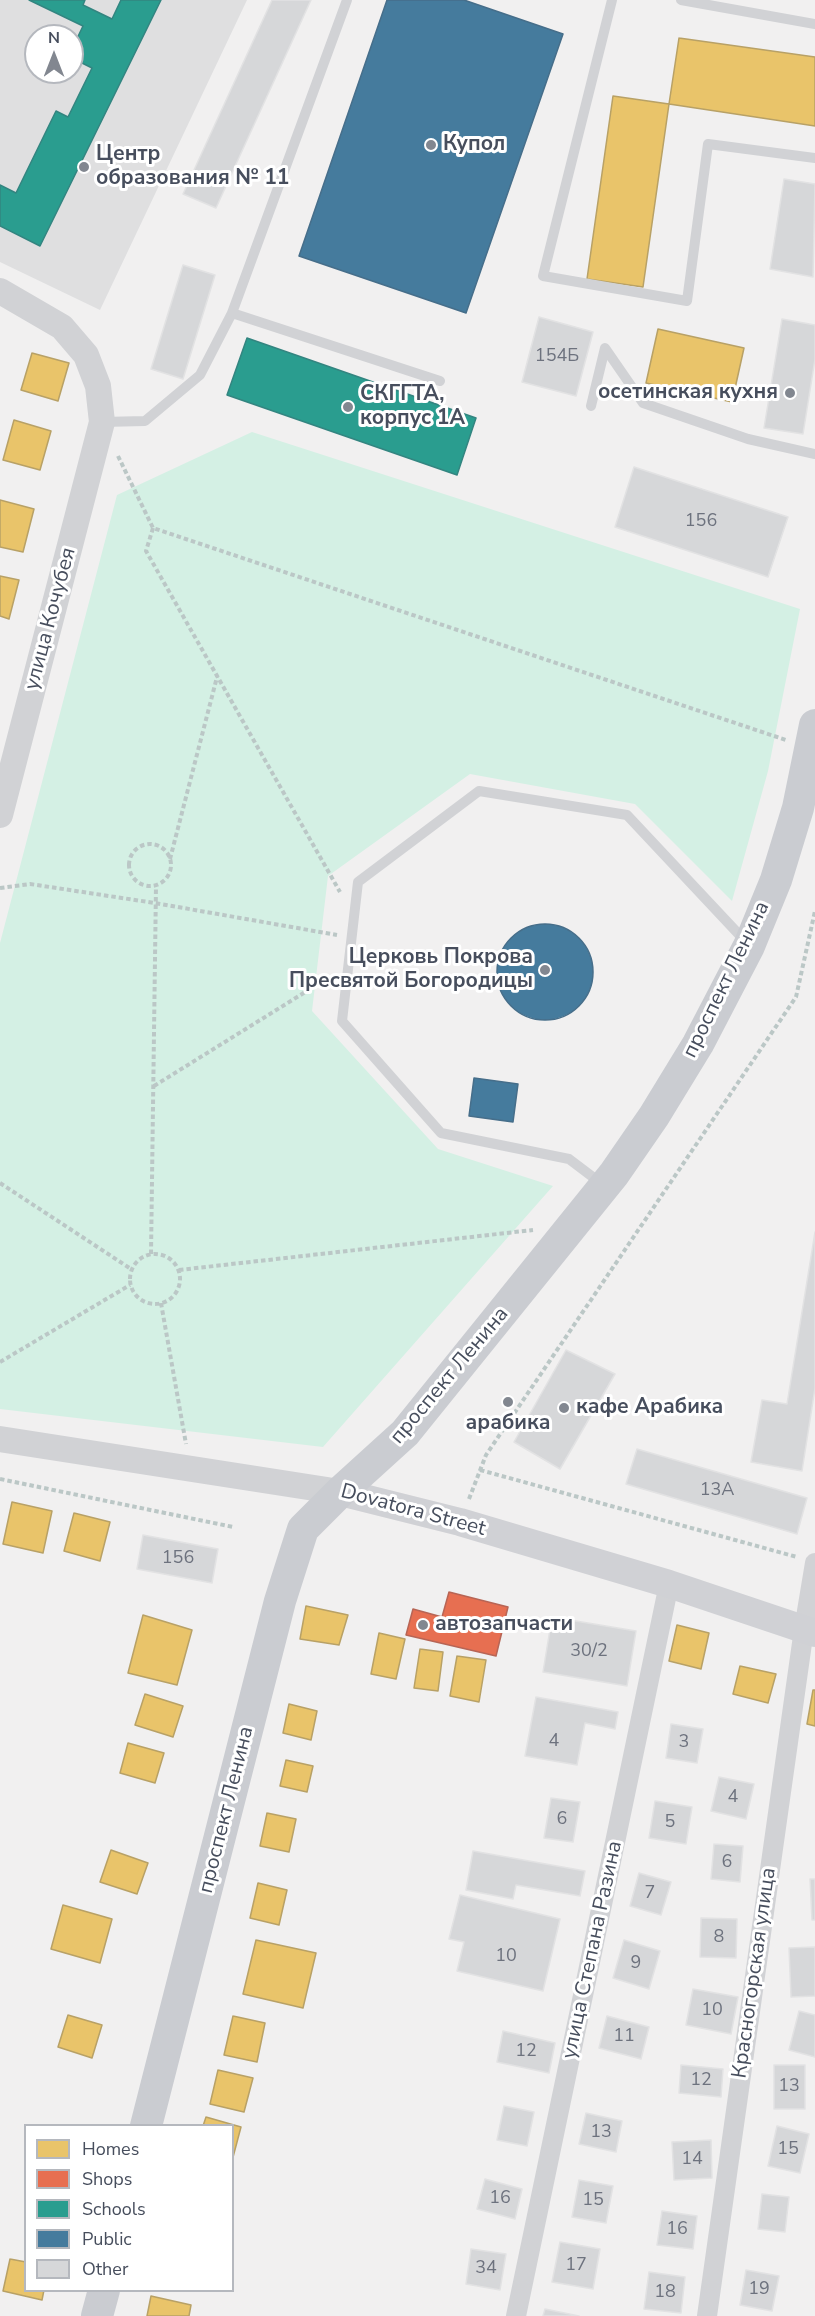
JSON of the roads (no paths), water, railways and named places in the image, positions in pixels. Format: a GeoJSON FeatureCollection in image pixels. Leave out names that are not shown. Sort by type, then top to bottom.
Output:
{"type":"FeatureCollection","features":[{"type":"Feature","properties":{"kind":"main road","name":"проспект Ленина"},"geometry":{"type":"LineString","coordinates":[[147,2124],[274,1624],[303,1529],[405,1433],[605,1186],[654,1116],[698,1044],[749,946],[776,879],[798,808],[813,736]]}},
{"type":"Feature","properties":{"kind":"main road","name":"Dovatora Street"},"geometry":{"type":"LineString","coordinates":[[340,1492],[460,1522],[669,1584],[809,1631]]}},
{"type":"Feature","properties":{"kind":"main road"},"geometry":{"type":"LineString","coordinates":[[97,2316],[103,2292]]}},
{"type":"Feature","properties":{"kind":"street"},"geometry":{"type":"LineString","coordinates":[[0,291],[62,327],[86,355],[98,386],[102,422]]}},
{"type":"Feature","properties":{"kind":"street","name":"улица Кочубея"},"geometry":{"type":"LineString","coordinates":[[0,815],[102,422]]}},
{"type":"Feature","properties":{"kind":"street","name":"Dovatora Street"},"geometry":{"type":"LineString","coordinates":[[0,1439],[340,1492]]}},
{"type":"Feature","properties":{"kind":"street"},"geometry":{"type":"LineString","coordinates":[[809,1561],[809,1631]]}},
{"type":"Feature","properties":{"kind":"street","name":"улица Степана Разина"},"geometry":{"type":"LineString","coordinates":[[516,2316],[669,1584]]}},
{"type":"Feature","properties":{"kind":"street","name":"Красногорская улица"},"geometry":{"type":"LineString","coordinates":[[707,2316],[809,1631]]}},
{"type":"Feature","properties":{"kind":"lane"},"geometry":{"type":"LineString","coordinates":[[102,422],[145,421],[200,375],[232,313],[347,0]]}},
{"type":"Feature","properties":{"kind":"lane"},"geometry":{"type":"LineString","coordinates":[[612,0],[543,276],[687,301],[708,144],[815,158]]}},
{"type":"Feature","properties":{"kind":"lane"},"geometry":{"type":"LineString","coordinates":[[681,0],[815,24]]}},
{"type":"Feature","properties":{"kind":"lane"},"geometry":{"type":"LineString","coordinates":[[232,313],[440,381]]}},
{"type":"Feature","properties":{"kind":"lane"},"geometry":{"type":"LineString","coordinates":[[591,406],[605,348],[643,403],[748,439],[815,454]]}},
{"type":"Feature","properties":{"kind":"lane"},"geometry":{"type":"LineString","coordinates":[[605,1186],[569,1159],[441,1133],[342,1021],[358,882],[479,791],[627,815],[749,946]]}},
{"type":"Feature","properties":{"kind":"place","name":"Купол"},"geometry":{"type":"Point","coordinates":[431,145]}},
{"type":"Feature","properties":{"kind":"place","name":"Центр образования № 11"},"geometry":{"type":"Point","coordinates":[84,167]}},
{"type":"Feature","properties":{"kind":"place","name":"осетинская кухня"},"geometry":{"type":"Point","coordinates":[790,393]}},
{"type":"Feature","properties":{"kind":"place","name":"СКГГТА, корпус 1А"},"geometry":{"type":"Point","coordinates":[348,407]}},
{"type":"Feature","properties":{"kind":"place","name":"Церковь Покрова Пресвятой Богородицы"},"geometry":{"type":"Point","coordinates":[545,970]}},
{"type":"Feature","properties":{"kind":"place","name":"арабика"},"geometry":{"type":"Point","coordinates":[508,1402]}},
{"type":"Feature","properties":{"kind":"place","name":"кафе Арабика"},"geometry":{"type":"Point","coordinates":[564,1408]}},
{"type":"Feature","properties":{"kind":"place","name":"автозапчасти"},"geometry":{"type":"Point","coordinates":[423,1625]}}]}
